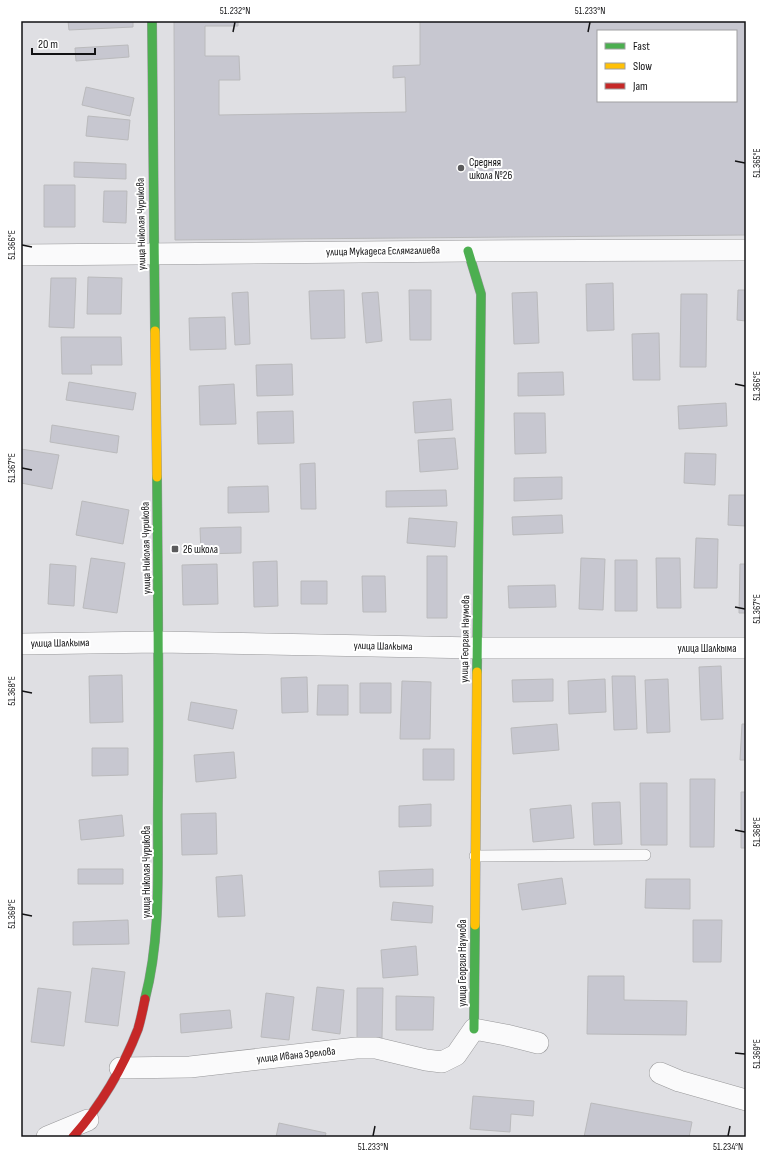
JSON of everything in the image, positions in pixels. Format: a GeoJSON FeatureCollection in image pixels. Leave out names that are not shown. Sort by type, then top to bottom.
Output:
{"type":"FeatureCollection","features":[{"type":"Feature","properties":{"kind":"street","name":"улица Николая Чурикова"},"geometry":{"type":"LineString","coordinates":[[120,1068],[138,1028],[150,980],[157,926],[159,642],[152,21]]}},
{"type":"Feature","properties":{"kind":"street","name":"улица Мукадеса Еслямгалиева"},"geometry":{"type":"LineString","coordinates":[[21,254],[468,250],[746,250]]}},
{"type":"Feature","properties":{"kind":"street","name":"улица Георгия Наумова"},"geometry":{"type":"LineString","coordinates":[[468,250],[481,294],[474,1029]]}},
{"type":"Feature","properties":{"kind":"street","name":"улица Шалкыма"},"geometry":{"type":"LineString","coordinates":[[21,644],[159,642],[477,648],[746,648]]}},
{"type":"Feature","properties":{"kind":"street","name":"улица Ивана Зрелова"},"geometry":{"type":"LineString","coordinates":[[120,1068],[190,1067],[356,1048],[376,1048],[426,1060],[442,1062],[456,1055],[474,1029]]}},
{"type":"Feature","properties":{"kind":"street"},"geometry":{"type":"LineString","coordinates":[[474,1029],[506,1035],[538,1044]]}},
{"type":"Feature","properties":{"kind":"street"},"geometry":{"type":"LineString","coordinates":[[73,1137],[88,1120],[120,1068]]}},
{"type":"Feature","properties":{"kind":"street"},"geometry":{"type":"LineString","coordinates":[[660,1073],[679,1082],[746,1100]]}},
{"type":"Feature","properties":{"kind":"street"},"geometry":{"type":"LineString","coordinates":[[47,1137],[88,1120]]}},
{"type":"Feature","properties":{"kind":"lane"},"geometry":{"type":"LineString","coordinates":[[475,856],[645,855]]}},
{"type":"Feature","properties":{"kind":"building"},"geometry":{"type":"Polygon","coordinates":[[[68,21],[133,21],[133,27],[69,30],[68,21]]]}},
{"type":"Feature","properties":{"kind":"building","name":"Средняя школа №26"},"geometry":{"type":"Polygon","coordinates":[[[174,21],[746,21],[746,235],[175,240],[174,21]]]}},
{"type":"Feature","properties":{"kind":"building"},"geometry":{"type":"Polygon","coordinates":[[[238,21],[420,21],[420,65],[393,66],[393,78],[405,77],[406,112],[219,115],[219,80],[240,80],[239,56],[205,56],[205,26],[238,26],[238,21]]]}},
{"type":"Feature","properties":{"kind":"building"},"geometry":{"type":"Polygon","coordinates":[[[128,45],[129,57],[76,61],[75,48],[128,45]]]}},
{"type":"Feature","properties":{"kind":"building"},"geometry":{"type":"Polygon","coordinates":[[[86,87],[134,98],[130,116],[82,105],[86,87]]]}},
{"type":"Feature","properties":{"kind":"building"},"geometry":{"type":"Polygon","coordinates":[[[88,116],[130,120],[128,140],[86,136],[88,116]]]}},
{"type":"Feature","properties":{"kind":"building"},"geometry":{"type":"Polygon","coordinates":[[[74,162],[126,164],[126,179],[74,177],[74,162]]]}},
{"type":"Feature","properties":{"kind":"building"},"geometry":{"type":"Polygon","coordinates":[[[44,185],[75,185],[75,227],[44,227],[44,185]]]}},
{"type":"Feature","properties":{"kind":"building"},"geometry":{"type":"Polygon","coordinates":[[[104,191],[127,191],[126,223],[103,222],[104,191]]]}},
{"type":"Feature","properties":{"kind":"building"},"geometry":{"type":"Polygon","coordinates":[[[88,277],[122,278],[121,314],[87,314],[88,277]]]}},
{"type":"Feature","properties":{"kind":"building"},"geometry":{"type":"Polygon","coordinates":[[[51,278],[76,278],[74,328],[49,327],[51,278]]]}},
{"type":"Feature","properties":{"kind":"building"},"geometry":{"type":"Polygon","coordinates":[[[613,283],[614,330],[587,331],[586,284],[613,283]]]}},
{"type":"Feature","properties":{"kind":"building"},"geometry":{"type":"Polygon","coordinates":[[[344,290],[345,338],[311,339],[309,291],[344,290]]]}},
{"type":"Feature","properties":{"kind":"building"},"geometry":{"type":"Polygon","coordinates":[[[409,290],[431,290],[431,340],[410,340],[409,290]]]}},
{"type":"Feature","properties":{"kind":"building"},"geometry":{"type":"Polygon","coordinates":[[[738,290],[746,290],[746,321],[737,320],[738,290]]]}},
{"type":"Feature","properties":{"kind":"building"},"geometry":{"type":"Polygon","coordinates":[[[248,292],[250,344],[235,345],[232,293],[248,292]]]}},
{"type":"Feature","properties":{"kind":"building"},"geometry":{"type":"Polygon","coordinates":[[[378,292],[382,341],[366,343],[362,293],[378,292]]]}},
{"type":"Feature","properties":{"kind":"building"},"geometry":{"type":"Polygon","coordinates":[[[537,292],[539,343],[514,344],[512,293],[537,292]]]}},
{"type":"Feature","properties":{"kind":"building"},"geometry":{"type":"Polygon","coordinates":[[[681,294],[707,294],[706,367],[680,367],[681,294]]]}},
{"type":"Feature","properties":{"kind":"building"},"geometry":{"type":"Polygon","coordinates":[[[225,317],[226,349],[190,350],[189,318],[225,317]]]}},
{"type":"Feature","properties":{"kind":"building"},"geometry":{"type":"Polygon","coordinates":[[[659,333],[660,380],[633,380],[632,334],[659,333]]]}},
{"type":"Feature","properties":{"kind":"building"},"geometry":{"type":"Polygon","coordinates":[[[61,337],[121,337],[122,365],[91,365],[92,374],[62,374],[61,337]]]}},
{"type":"Feature","properties":{"kind":"building"},"geometry":{"type":"Polygon","coordinates":[[[292,364],[293,395],[257,396],[256,365],[292,364]]]}},
{"type":"Feature","properties":{"kind":"building"},"geometry":{"type":"Polygon","coordinates":[[[563,372],[564,395],[518,396],[518,373],[563,372]]]}},
{"type":"Feature","properties":{"kind":"building"},"geometry":{"type":"Polygon","coordinates":[[[69,382],[136,393],[133,410],[66,400],[69,382]]]}},
{"type":"Feature","properties":{"kind":"building"},"geometry":{"type":"Polygon","coordinates":[[[234,384],[236,424],[200,425],[199,386],[234,384]]]}},
{"type":"Feature","properties":{"kind":"building"},"geometry":{"type":"Polygon","coordinates":[[[451,399],[453,430],[415,433],[413,402],[451,399]]]}},
{"type":"Feature","properties":{"kind":"building"},"geometry":{"type":"Polygon","coordinates":[[[726,403],[727,426],[679,429],[678,406],[726,403]]]}},
{"type":"Feature","properties":{"kind":"building"},"geometry":{"type":"Polygon","coordinates":[[[293,411],[294,443],[258,444],[257,412],[293,411]]]}},
{"type":"Feature","properties":{"kind":"building"},"geometry":{"type":"Polygon","coordinates":[[[514,413],[545,413],[546,453],[515,454],[514,413]]]}},
{"type":"Feature","properties":{"kind":"building"},"geometry":{"type":"Polygon","coordinates":[[[52,425],[119,436],[117,453],[50,442],[52,425]]]}},
{"type":"Feature","properties":{"kind":"building"},"geometry":{"type":"Polygon","coordinates":[[[455,438],[458,469],[420,472],[418,440],[455,438]]]}},
{"type":"Feature","properties":{"kind":"building"},"geometry":{"type":"Polygon","coordinates":[[[21,449],[59,455],[52,489],[21,483],[21,449]]]}},
{"type":"Feature","properties":{"kind":"building"},"geometry":{"type":"Polygon","coordinates":[[[685,453],[716,454],[715,485],[684,483],[685,453]]]}},
{"type":"Feature","properties":{"kind":"building"},"geometry":{"type":"Polygon","coordinates":[[[315,463],[316,509],[301,509],[300,464],[315,463]]]}},
{"type":"Feature","properties":{"kind":"building"},"geometry":{"type":"Polygon","coordinates":[[[562,477],[562,499],[514,501],[514,478],[562,477]]]}},
{"type":"Feature","properties":{"kind":"building"},"geometry":{"type":"Polygon","coordinates":[[[268,486],[269,512],[228,513],[228,487],[268,486]]]}},
{"type":"Feature","properties":{"kind":"building"},"geometry":{"type":"Polygon","coordinates":[[[446,490],[447,506],[386,507],[386,491],[446,490]]]}},
{"type":"Feature","properties":{"kind":"building"},"geometry":{"type":"Polygon","coordinates":[[[729,495],[746,495],[746,526],[728,525],[729,495]]]}},
{"type":"Feature","properties":{"kind":"building"},"geometry":{"type":"Polygon","coordinates":[[[82,501],[129,510],[123,544],[76,535],[82,501]]]}},
{"type":"Feature","properties":{"kind":"building"},"geometry":{"type":"Polygon","coordinates":[[[562,515],[563,533],[513,535],[512,517],[562,515]]]}},
{"type":"Feature","properties":{"kind":"building"},"geometry":{"type":"Polygon","coordinates":[[[409,518],[457,522],[455,547],[407,543],[409,518]]]}},
{"type":"Feature","properties":{"kind":"building"},"geometry":{"type":"Polygon","coordinates":[[[241,527],[241,553],[201,554],[200,528],[241,527]]]}},
{"type":"Feature","properties":{"kind":"building"},"geometry":{"type":"Polygon","coordinates":[[[696,538],[718,539],[717,588],[694,588],[696,538]]]}},
{"type":"Feature","properties":{"kind":"building"},"geometry":{"type":"Polygon","coordinates":[[[427,556],[447,556],[447,618],[427,618],[427,556]]]}},
{"type":"Feature","properties":{"kind":"building"},"geometry":{"type":"Polygon","coordinates":[[[91,558],[125,563],[117,613],[83,608],[91,558]]]}},
{"type":"Feature","properties":{"kind":"building"},"geometry":{"type":"Polygon","coordinates":[[[581,558],[605,559],[603,610],[579,609],[581,558]]]}},
{"type":"Feature","properties":{"kind":"building"},"geometry":{"type":"Polygon","coordinates":[[[656,558],[680,558],[681,608],[657,608],[656,558]]]}},
{"type":"Feature","properties":{"kind":"building"},"geometry":{"type":"Polygon","coordinates":[[[615,560],[637,560],[637,611],[615,611],[615,560]]]}},
{"type":"Feature","properties":{"kind":"building"},"geometry":{"type":"Polygon","coordinates":[[[277,561],[278,606],[254,607],[253,562],[277,561]]]}},
{"type":"Feature","properties":{"kind":"building"},"geometry":{"type":"Polygon","coordinates":[[[50,564],[76,566],[74,606],[48,604],[50,564]]]}},
{"type":"Feature","properties":{"kind":"building"},"geometry":{"type":"Polygon","coordinates":[[[217,564],[218,604],[183,605],[182,565],[217,564]]]}},
{"type":"Feature","properties":{"kind":"building"},"geometry":{"type":"Polygon","coordinates":[[[740,564],[746,564],[746,613],[739,613],[740,564]]]}},
{"type":"Feature","properties":{"kind":"building"},"geometry":{"type":"Polygon","coordinates":[[[362,576],[385,576],[386,612],[363,612],[362,576]]]}},
{"type":"Feature","properties":{"kind":"building"},"geometry":{"type":"Polygon","coordinates":[[[301,581],[327,581],[327,604],[301,604],[301,581]]]}},
{"type":"Feature","properties":{"kind":"building"},"geometry":{"type":"Polygon","coordinates":[[[555,585],[556,607],[509,608],[508,586],[555,585]]]}},
{"type":"Feature","properties":{"kind":"building"},"geometry":{"type":"Polygon","coordinates":[[[721,666],[723,719],[701,720],[699,667],[721,666]]]}},
{"type":"Feature","properties":{"kind":"building"},"geometry":{"type":"Polygon","coordinates":[[[122,675],[123,722],[90,723],[89,676],[122,675]]]}},
{"type":"Feature","properties":{"kind":"building"},"geometry":{"type":"Polygon","coordinates":[[[612,676],[635,676],[637,729],[614,730],[612,676]]]}},
{"type":"Feature","properties":{"kind":"building"},"geometry":{"type":"Polygon","coordinates":[[[307,677],[308,712],[282,713],[281,678],[307,677]]]}},
{"type":"Feature","properties":{"kind":"building"},"geometry":{"type":"Polygon","coordinates":[[[553,679],[553,701],[513,702],[512,680],[553,679]]]}},
{"type":"Feature","properties":{"kind":"building"},"geometry":{"type":"Polygon","coordinates":[[[605,679],[606,712],[569,714],[568,681],[605,679]]]}},
{"type":"Feature","properties":{"kind":"building"},"geometry":{"type":"Polygon","coordinates":[[[668,679],[670,732],[647,733],[645,680],[668,679]]]}},
{"type":"Feature","properties":{"kind":"building"},"geometry":{"type":"Polygon","coordinates":[[[402,681],[431,682],[430,739],[400,739],[402,681]]]}},
{"type":"Feature","properties":{"kind":"building"},"geometry":{"type":"Polygon","coordinates":[[[360,683],[391,683],[391,713],[360,713],[360,683]]]}},
{"type":"Feature","properties":{"kind":"building"},"geometry":{"type":"Polygon","coordinates":[[[318,685],[348,685],[348,715],[317,715],[318,685]]]}},
{"type":"Feature","properties":{"kind":"building"},"geometry":{"type":"Polygon","coordinates":[[[191,702],[237,710],[233,729],[188,720],[191,702]]]}},
{"type":"Feature","properties":{"kind":"building"},"geometry":{"type":"Polygon","coordinates":[[[557,724],[559,750],[513,754],[511,728],[557,724]]]}},
{"type":"Feature","properties":{"kind":"building"},"geometry":{"type":"Polygon","coordinates":[[[742,724],[746,724],[746,760],[740,760],[742,724]]]}},
{"type":"Feature","properties":{"kind":"building"},"geometry":{"type":"Polygon","coordinates":[[[92,748],[128,748],[128,775],[92,776],[92,748]]]}},
{"type":"Feature","properties":{"kind":"building"},"geometry":{"type":"Polygon","coordinates":[[[423,749],[454,749],[454,780],[423,780],[423,749]]]}},
{"type":"Feature","properties":{"kind":"building"},"geometry":{"type":"Polygon","coordinates":[[[234,752],[236,778],[196,782],[194,755],[234,752]]]}},
{"type":"Feature","properties":{"kind":"building"},"geometry":{"type":"Polygon","coordinates":[[[690,779],[715,779],[714,847],[690,847],[690,779]]]}},
{"type":"Feature","properties":{"kind":"building"},"geometry":{"type":"Polygon","coordinates":[[[640,783],[667,783],[667,845],[641,845],[640,783]]]}},
{"type":"Feature","properties":{"kind":"building"},"geometry":{"type":"Polygon","coordinates":[[[741,792],[746,792],[746,848],[741,848],[741,792]]]}},
{"type":"Feature","properties":{"kind":"building"},"geometry":{"type":"Polygon","coordinates":[[[620,802],[622,844],[594,845],[592,803],[620,802]]]}},
{"type":"Feature","properties":{"kind":"building"},"geometry":{"type":"Polygon","coordinates":[[[431,804],[431,826],[399,827],[399,806],[431,804]]]}},
{"type":"Feature","properties":{"kind":"building"},"geometry":{"type":"Polygon","coordinates":[[[571,805],[574,838],[533,842],[530,809],[571,805]]]}},
{"type":"Feature","properties":{"kind":"building"},"geometry":{"type":"Polygon","coordinates":[[[216,813],[217,854],[182,855],[181,814],[216,813]]]}},
{"type":"Feature","properties":{"kind":"building"},"geometry":{"type":"Polygon","coordinates":[[[122,815],[124,836],[81,840],[79,820],[122,815]]]}},
{"type":"Feature","properties":{"kind":"building"},"geometry":{"type":"Polygon","coordinates":[[[78,869],[123,869],[123,884],[78,884],[78,869]]]}},
{"type":"Feature","properties":{"kind":"building"},"geometry":{"type":"Polygon","coordinates":[[[433,869],[433,886],[380,887],[379,871],[433,869]]]}},
{"type":"Feature","properties":{"kind":"building"},"geometry":{"type":"Polygon","coordinates":[[[242,875],[245,916],[218,917],[216,877],[242,875]]]}},
{"type":"Feature","properties":{"kind":"building"},"geometry":{"type":"Polygon","coordinates":[[[562,878],[566,904],[522,910],[518,884],[562,878]]]}},
{"type":"Feature","properties":{"kind":"building"},"geometry":{"type":"Polygon","coordinates":[[[646,879],[690,879],[690,909],[645,908],[646,879]]]}},
{"type":"Feature","properties":{"kind":"building"},"geometry":{"type":"Polygon","coordinates":[[[393,902],[433,906],[432,923],[391,920],[393,902]]]}},
{"type":"Feature","properties":{"kind":"building"},"geometry":{"type":"Polygon","coordinates":[[[128,920],[129,944],[73,945],[73,922],[128,920]]]}},
{"type":"Feature","properties":{"kind":"building"},"geometry":{"type":"Polygon","coordinates":[[[693,920],[722,920],[721,962],[693,962],[693,920]]]}},
{"type":"Feature","properties":{"kind":"building"},"geometry":{"type":"Polygon","coordinates":[[[416,946],[418,975],[383,978],[381,950],[416,946]]]}},
{"type":"Feature","properties":{"kind":"building"},"geometry":{"type":"Polygon","coordinates":[[[92,968],[125,972],[118,1026],[85,1022],[92,968]]]}},
{"type":"Feature","properties":{"kind":"building"},"geometry":{"type":"Polygon","coordinates":[[[588,976],[624,976],[624,1000],[687,1001],[686,1035],[587,1034],[588,976]]]}},
{"type":"Feature","properties":{"kind":"building"},"geometry":{"type":"Polygon","coordinates":[[[317,987],[344,990],[340,1034],[312,1030],[317,987]]]}},
{"type":"Feature","properties":{"kind":"building"},"geometry":{"type":"Polygon","coordinates":[[[38,988],[71,992],[64,1046],[31,1042],[38,988]]]}},
{"type":"Feature","properties":{"kind":"building"},"geometry":{"type":"Polygon","coordinates":[[[357,988],[383,988],[382,1038],[357,1038],[357,988]]]}},
{"type":"Feature","properties":{"kind":"building"},"geometry":{"type":"Polygon","coordinates":[[[266,993],[294,997],[289,1040],[261,1037],[266,993]]]}},
{"type":"Feature","properties":{"kind":"building"},"geometry":{"type":"Polygon","coordinates":[[[396,996],[434,997],[433,1030],[396,1030],[396,996]]]}},
{"type":"Feature","properties":{"kind":"building"},"geometry":{"type":"Polygon","coordinates":[[[230,1010],[232,1028],[181,1033],[180,1014],[230,1010]]]}},
{"type":"Feature","properties":{"kind":"building"},"geometry":{"type":"Polygon","coordinates":[[[473,1096],[534,1101],[533,1116],[511,1114],[510,1132],[470,1129],[473,1096]]]}},
{"type":"Feature","properties":{"kind":"building"},"geometry":{"type":"Polygon","coordinates":[[[591,1103],[692,1122],[689,1137],[584,1137],[591,1103]]]}},
{"type":"Feature","properties":{"kind":"building"},"geometry":{"type":"Polygon","coordinates":[[[279,1123],[326,1133],[325,1137],[276,1137],[279,1123]]]}},
{"type":"Feature","properties":{"kind":"traffic: fast"},"geometry":{"type":"LineString","coordinates":[[152,21],[155,331]]}},
{"type":"Feature","properties":{"kind":"traffic: fast"},"geometry":{"type":"LineString","coordinates":[[468,251],[481,294],[477,672]]}},
{"type":"Feature","properties":{"kind":"traffic: fast"},"geometry":{"type":"LineString","coordinates":[[145,999],[154,949],[158,899],[157,477]]}},
{"type":"Feature","properties":{"kind":"traffic: fast"},"geometry":{"type":"LineString","coordinates":[[474,1029],[475,925]]}},
{"type":"Feature","properties":{"kind":"traffic: slow"},"geometry":{"type":"LineString","coordinates":[[155,331],[157,477]]}},
{"type":"Feature","properties":{"kind":"traffic: slow"},"geometry":{"type":"LineString","coordinates":[[475,925],[477,672]]}},
{"type":"Feature","properties":{"kind":"traffic: jam"},"geometry":{"type":"LineString","coordinates":[[73,1137],[92,1113],[118,1072],[138,1029],[145,999]]}},
{"type":"Feature","properties":{"kind":"place","name":"Средняя школа №26"},"geometry":{"type":"Point","coordinates":[461,168]}},
{"type":"Feature","properties":{"kind":"place","name":"26 школа"},"geometry":{"type":"Point","coordinates":[175,549]}}]}
